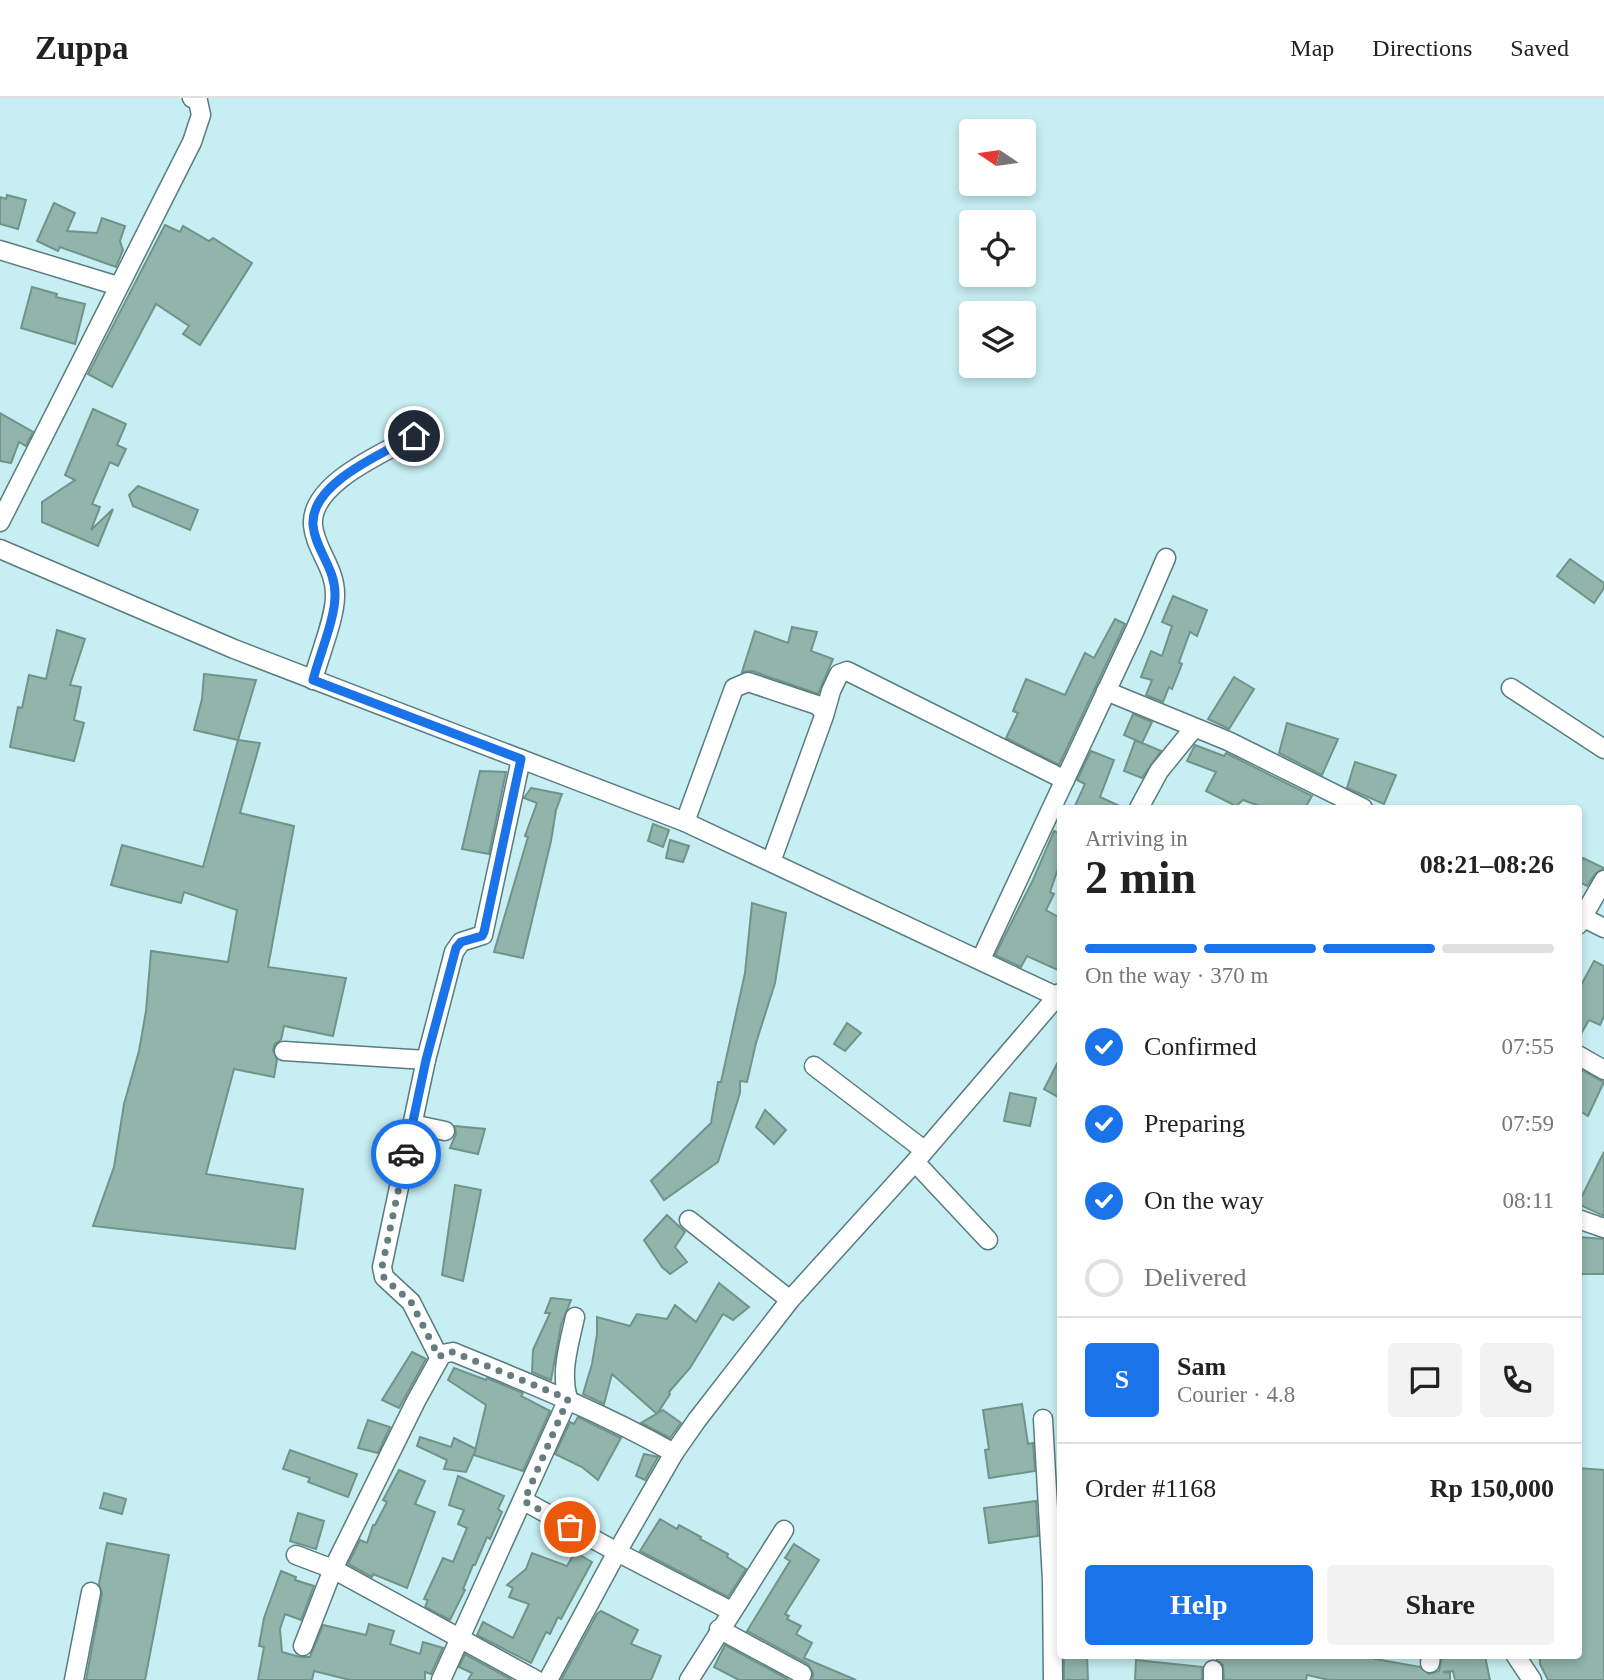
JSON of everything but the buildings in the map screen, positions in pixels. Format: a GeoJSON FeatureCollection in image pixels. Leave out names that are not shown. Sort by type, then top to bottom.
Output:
{"type":"FeatureCollection","features":[{"type":"Feature","properties":{"kind":"street"},"geometry":{"type":"LineString","coordinates":[[0,522],[192,142],[201,115],[198,101],[192,98]]}},
{"type":"Feature","properties":{"kind":"street"},"geometry":{"type":"LineString","coordinates":[[0,250],[118,286]]}},
{"type":"Feature","properties":{"kind":"street"},"geometry":{"type":"LineString","coordinates":[[313,680],[335,598],[334,575],[323,554],[313,524],[317,504],[345,474],[414,436]]}},
{"type":"Feature","properties":{"kind":"street"},"geometry":{"type":"LineString","coordinates":[[0,549],[222,644],[685,822],[1057,995]]}},
{"type":"Feature","properties":{"kind":"street"},"geometry":{"type":"LineString","coordinates":[[981,959],[1166,558]]}},
{"type":"Feature","properties":{"kind":"street"},"geometry":{"type":"LineString","coordinates":[[771,862],[839,674],[847,671],[1065,780]]}},
{"type":"Feature","properties":{"kind":"street"},"geometry":{"type":"LineString","coordinates":[[685,822],[734,688],[748,682],[817,705],[824,712]]}},
{"type":"Feature","properties":{"kind":"street"},"geometry":{"type":"LineString","coordinates":[[1511,688],[1604,749]]}},
{"type":"Feature","properties":{"kind":"street"},"geometry":{"type":"LineString","coordinates":[[1106,691],[1228,741],[1357,805]]}},
{"type":"Feature","properties":{"kind":"street"},"geometry":{"type":"LineString","coordinates":[[1141,805],[1159,771],[1194,728]]}},
{"type":"Feature","properties":{"kind":"street"},"geometry":{"type":"LineString","coordinates":[[439,1357],[411,1302],[390,1284],[382,1271],[426,1060],[456,948],[461,942],[483,934],[521,759]]}},
{"type":"Feature","properties":{"kind":"street"},"geometry":{"type":"LineString","coordinates":[[1323,805],[1331,793]]}},
{"type":"Feature","properties":{"kind":"street"},"geometry":{"type":"LineString","coordinates":[[1582,916],[1604,880]]}},
{"type":"Feature","properties":{"kind":"street"},"geometry":{"type":"LineString","coordinates":[[1582,920],[1604,928]]}},
{"type":"Feature","properties":{"kind":"street"},"geometry":{"type":"LineString","coordinates":[[548,1680],[674,1453],[736,1368],[790,1300],[1057,999]]}},
{"type":"Feature","properties":{"kind":"street"},"geometry":{"type":"LineString","coordinates":[[284,1051],[426,1060]]}},
{"type":"Feature","properties":{"kind":"street"},"geometry":{"type":"LineString","coordinates":[[1582,1057],[1604,1070]]}},
{"type":"Feature","properties":{"kind":"street"},"geometry":{"type":"LineString","coordinates":[[814,1066],[919,1156],[988,1240]]}},
{"type":"Feature","properties":{"kind":"street"},"geometry":{"type":"LineString","coordinates":[[412,1124],[445,1130]]}},
{"type":"Feature","properties":{"kind":"street"},"geometry":{"type":"LineString","coordinates":[[689,1220],[790,1300]]}},
{"type":"Feature","properties":{"kind":"street"},"geometry":{"type":"LineString","coordinates":[[1582,1220],[1604,1228]]}},
{"type":"Feature","properties":{"kind":"street"},"geometry":{"type":"LineString","coordinates":[[441,1680],[568,1399],[565,1368],[576,1317]]}},
{"type":"Feature","properties":{"kind":"street"},"geometry":{"type":"LineString","coordinates":[[303,1646],[333,1569],[439,1357],[446,1352],[453,1352],[568,1399],[628,1426],[674,1453]]}},
{"type":"Feature","properties":{"kind":"street"},"geometry":{"type":"LineString","coordinates":[[1044,1419],[1052,1580],[1053,1680]]}},
{"type":"Feature","properties":{"kind":"street"},"geometry":{"type":"LineString","coordinates":[[524,1501],[732,1611]]}},
{"type":"Feature","properties":{"kind":"street"},"geometry":{"type":"LineString","coordinates":[[689,1680],[784,1530]]}},
{"type":"Feature","properties":{"kind":"street"},"geometry":{"type":"LineString","coordinates":[[296,1555],[333,1569],[536,1680]]}},
{"type":"Feature","properties":{"kind":"street"},"geometry":{"type":"LineString","coordinates":[[74,1680],[91,1592]]}},
{"type":"Feature","properties":{"kind":"street"},"geometry":{"type":"LineString","coordinates":[[719,1629],[802,1674]]}},
{"type":"Feature","properties":{"kind":"street"},"geometry":{"type":"LineString","coordinates":[[1518,1659],[1532,1680]]}},
{"type":"Feature","properties":{"kind":"way so far"},"geometry":{"type":"LineString","coordinates":[[406,1154],[382,1267],[384,1278],[407,1297],[439,1357],[446,1352],[453,1352],[568,1399],[524,1501],[570,1527]]}},
{"type":"Feature","properties":{"kind":"route"},"geometry":{"type":"LineString","coordinates":[[406,1154],[426,1060],[457,945],[482,936],[484,932],[521,759],[313,680],[335,598],[334,575],[323,554],[313,524],[317,504],[345,474],[414,436]]}}]}
